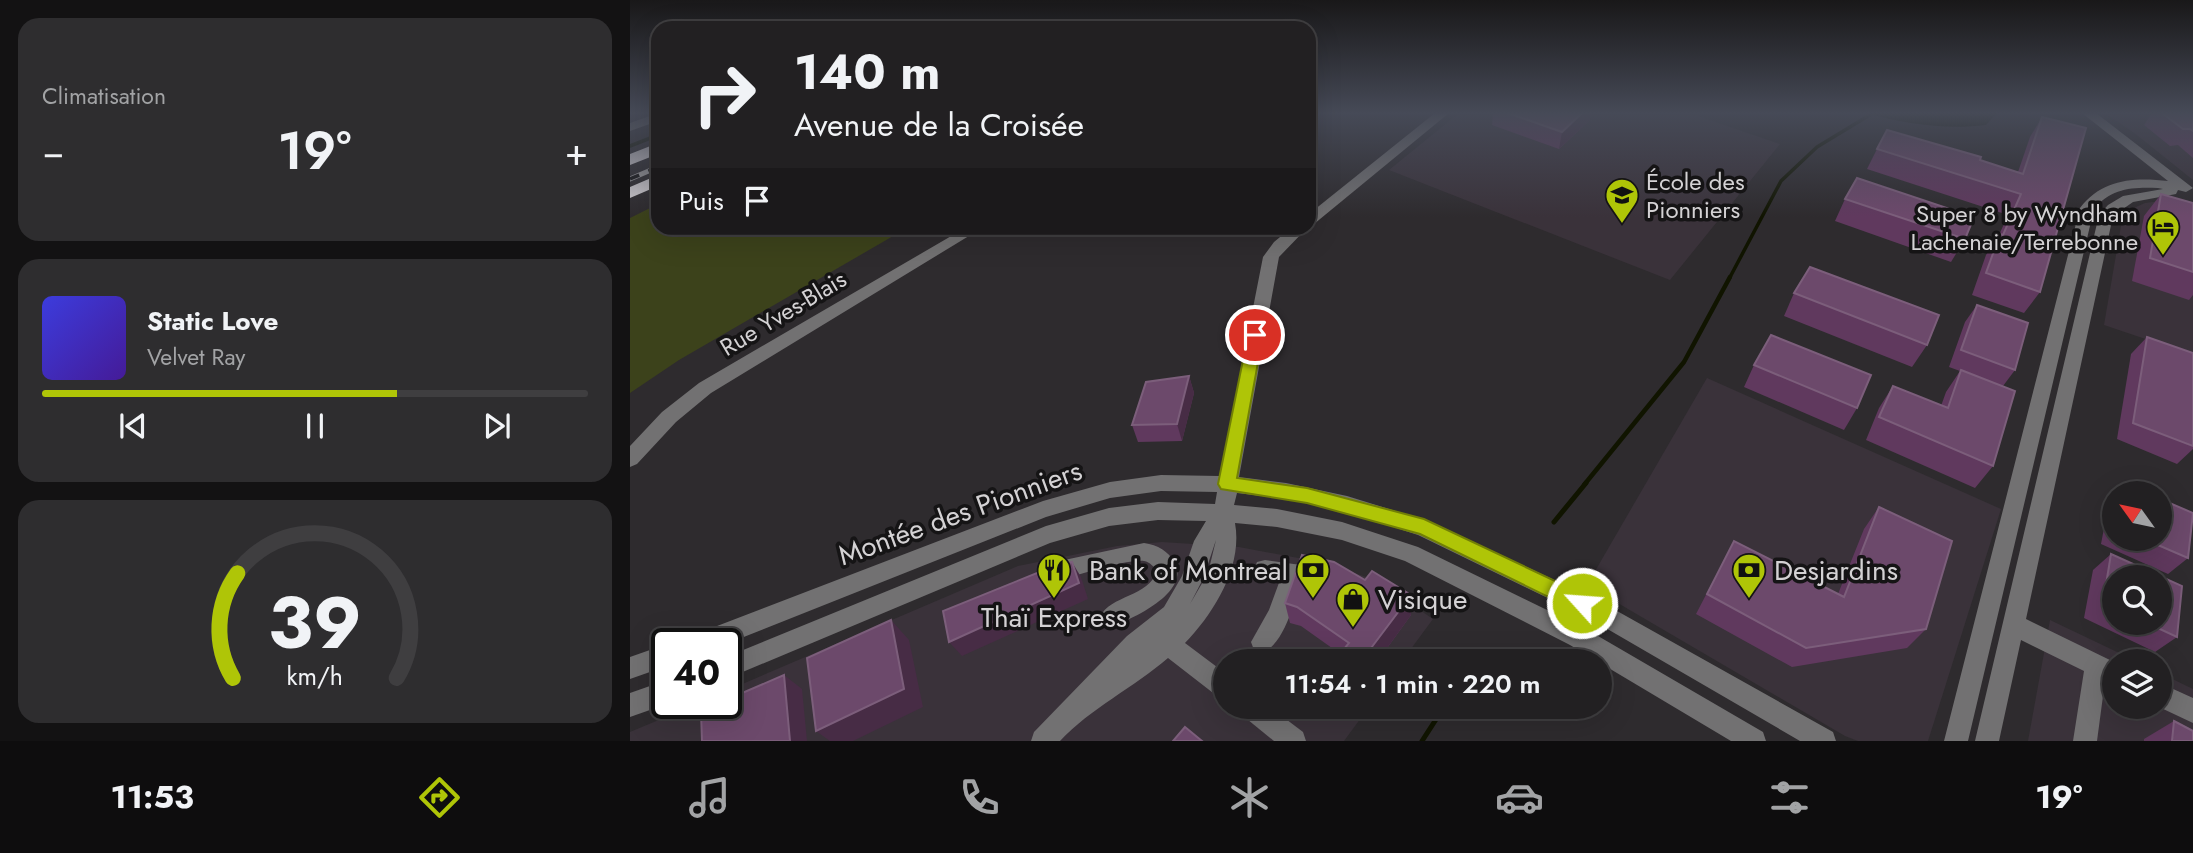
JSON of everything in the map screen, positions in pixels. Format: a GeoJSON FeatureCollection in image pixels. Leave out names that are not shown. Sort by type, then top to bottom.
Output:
{"type":"FeatureCollection","features":[{"type":"Feature","properties":{"kind":"highway"},"geometry":{"type":"LineString","coordinates":[[630,160],[651,151]]}},
{"type":"Feature","properties":{"kind":"highway"},"geometry":{"type":"LineString","coordinates":[[630,193],[651,183]]}},
{"type":"Feature","properties":{"kind":"street"},"geometry":{"type":"LineString","coordinates":[[1316,216],[1403,148]]}},
{"type":"Feature","properties":{"kind":"street"},"geometry":{"type":"LineString","coordinates":[[2133,148],[2189,191]]}},
{"type":"Feature","properties":{"kind":"street"},"geometry":{"type":"LineString","coordinates":[[1956,741],[2087,208],[2095,196],[2120,185],[2147,183],[2189,191]]}},
{"type":"Feature","properties":{"kind":"street"},"geometry":{"type":"LineString","coordinates":[[1987,741],[2106,215],[2114,205],[2125,198],[2189,191]]}},
{"type":"Feature","properties":{"kind":"street","name":"Rue Yves-Blais"},"geometry":{"type":"LineString","coordinates":[[630,459],[668,417],[705,388],[963,235]]}},
{"type":"Feature","properties":{"kind":"street"},"geometry":{"type":"LineString","coordinates":[[1070,712],[1155,658],[1194,617],[1213,584],[1227,544],[1223,513],[1227,484],[1271,257],[1279,245],[1291,235]]}},
{"type":"Feature","properties":{"kind":"street"},"geometry":{"type":"LineString","coordinates":[[2067,286],[2088,293]]}},
{"type":"Feature","properties":{"kind":"street"},"geometry":{"type":"LineString","coordinates":[[2031,435],[2054,444]]}},
{"type":"Feature","properties":{"kind":"street","name":"Montée des Pionniers"},"geometry":{"type":"LineString","coordinates":[[740,628],[1043,509],[1110,490],[1161,483],[1227,484],[1298,493],[1347,504],[1424,527],[1593,609],[1824,741]]}},
{"type":"Feature","properties":{"kind":"street","name":"Montée des Pionniers"},"geometry":{"type":"LineString","coordinates":[[742,661],[1046,535],[1109,517],[1158,511],[1277,517],[1342,531],[1410,554],[1578,637],[1754,741]]}},
{"type":"Feature","properties":{"kind":"street"},"geometry":{"type":"LineString","coordinates":[[1042,741],[1135,645],[1172,614],[1192,579],[1205,541],[1223,513]]}},
{"type":"Feature","properties":{"kind":"street"},"geometry":{"type":"LineString","coordinates":[[1041,577],[1065,569],[1144,552],[1159,558],[1166,565],[1167,572],[1157,591],[1111,617]]}},
{"type":"Feature","properties":{"kind":"street"},"geometry":{"type":"LineString","coordinates":[[1262,642],[1279,615],[1293,572],[1265,569]]}},
{"type":"Feature","properties":{"kind":"street"},"geometry":{"type":"LineString","coordinates":[[1991,600],[2015,618],[2102,667]]}},
{"type":"Feature","properties":{"kind":"street"},"geometry":{"type":"LineString","coordinates":[[1168,645],[1213,679]]}},
{"type":"Feature","properties":{"kind":"street"},"geometry":{"type":"LineString","coordinates":[[630,668],[651,661]]}},
{"type":"Feature","properties":{"kind":"street"},"geometry":{"type":"LineString","coordinates":[[2085,741],[2102,680]]}},
{"type":"Feature","properties":{"kind":"street"},"geometry":{"type":"LineString","coordinates":[[630,705],[651,698]]}},
{"type":"Feature","properties":{"kind":"street"},"geometry":{"type":"LineString","coordinates":[[2172,701],[2193,711]]}},
{"type":"Feature","properties":{"kind":"street"},"geometry":{"type":"LineString","coordinates":[[1266,719],[1294,741]]}},
{"type":"Feature","properties":{"kind":"shaded area","name":"École des Pionniers"},"geometry":{"type":"Polygon","coordinates":[[[1417,148],[1777,148],[1670,280],[1389,170],[1417,148]]]}},
{"type":"Feature","properties":{"kind":"shaded area"},"geometry":{"type":"Polygon","coordinates":[[[2153,148],[2193,148],[2193,180],[2153,148]]]}},
{"type":"Feature","properties":{"kind":"shaded area"},"geometry":{"type":"Polygon","coordinates":[[[2160,201],[2193,210],[2193,355],[2104,325],[2122,220],[2134,208],[2160,201]]]}},
{"type":"Feature","properties":{"kind":"shaded area"},"geometry":{"type":"Polygon","coordinates":[[[1707,378],[2001,509],[1928,741],[1858,741],[1845,736],[1587,585],[1707,378]]]}},
{"type":"Feature","properties":{"kind":"shaded area"},"geometry":{"type":"Polygon","coordinates":[[[1162,542],[1239,547],[1325,563],[1375,580],[1433,619],[1411,649],[1213,649],[1213,719],[1360,719],[1344,741],[630,741],[630,732],[661,719],[742,719],[742,684],[1018,566],[1117,546],[1162,542]]]}},
{"type":"Feature","properties":{"kind":"shaded area"},"geometry":{"type":"Polygon","coordinates":[[[2050,620],[2111,649],[2102,649],[2102,719],[2172,719],[2172,679],[2193,689],[2193,741],[2028,741],[2050,620]]]}},
{"type":"Feature","properties":{"kind":"green space"},"geometry":{"type":"Polygon","coordinates":[[[651,208],[651,235],[895,235],[679,360],[630,393],[630,218],[651,208]]]}},
{"type":"Feature","properties":{"kind":"building"},"geometry":{"type":"Polygon","coordinates":[[[1948,148],[2023,174],[2032,148],[2081,148],[2040,292],[1986,273],[2000,234],[2003,235],[2021,194],[1877,149],[1948,148]]]}},
{"type":"Feature","properties":{"kind":"building"},"geometry":{"type":"Polygon","coordinates":[[[1857,178],[1974,217],[1965,239],[1845,199],[1857,178]]]}},
{"type":"Feature","properties":{"kind":"building"},"geometry":{"type":"Polygon","coordinates":[[[2161,194],[2193,203],[2193,272],[2150,258],[2161,194]]]}},
{"type":"Feature","properties":{"kind":"building"},"geometry":{"type":"Polygon","coordinates":[[[1810,267],[1939,315],[1927,345],[1794,293],[1810,267]]]}},
{"type":"Feature","properties":{"kind":"building"},"geometry":{"type":"Polygon","coordinates":[[[1977,305],[2028,323],[2015,370],[1961,350],[1977,305]]]}},
{"type":"Feature","properties":{"kind":"building"},"geometry":{"type":"Polygon","coordinates":[[[1771,335],[1871,375],[1857,408],[1754,365],[1771,335]]]}},
{"type":"Feature","properties":{"kind":"building"},"geometry":{"type":"Polygon","coordinates":[[[2147,337],[2193,353],[2193,446],[2133,423],[2147,337]]]}},
{"type":"Feature","properties":{"kind":"building"},"geometry":{"type":"Polygon","coordinates":[[[1961,370],[2015,391],[1993,466],[1879,417],[1893,386],[1948,408],[1961,370]]]}},
{"type":"Feature","properties":{"kind":"building"},"geometry":{"type":"Polygon","coordinates":[[[1189,376],[1177,424],[1132,425],[1146,382],[1189,376]]]}},
{"type":"Feature","properties":{"kind":"building"},"geometry":{"type":"Polygon","coordinates":[[[2172,504],[2193,513],[2188,558],[2172,551],[2172,504]]]}},
{"type":"Feature","properties":{"kind":"building"},"geometry":{"type":"Polygon","coordinates":[[[1879,507],[1952,541],[1926,629],[1806,648],[1707,594],[1734,541],[1844,597],[1879,507]]]}},
{"type":"Feature","properties":{"kind":"building"},"geometry":{"type":"Polygon","coordinates":[[[2111,554],[2135,565],[2109,565],[2111,554]]]}},
{"type":"Feature","properties":{"kind":"building"},"geometry":{"type":"Polygon","coordinates":[[[1302,555],[1334,562],[1365,580],[1372,571],[1411,595],[1370,649],[1344,649],[1349,643],[1297,607],[1285,603],[1302,555]]]}},
{"type":"Feature","properties":{"kind":"building"},"geometry":{"type":"Polygon","coordinates":[[[1072,562],[1079,583],[949,642],[943,611],[1047,569],[1072,562]]]}},
{"type":"Feature","properties":{"kind":"building"},"geometry":{"type":"Polygon","coordinates":[[[2172,581],[2182,586],[2177,637],[2172,635],[2172,581]]]}},
{"type":"Feature","properties":{"kind":"building"},"geometry":{"type":"Polygon","coordinates":[[[891,620],[904,689],[816,731],[807,658],[891,620]]]}},
{"type":"Feature","properties":{"kind":"building"},"geometry":{"type":"Polygon","coordinates":[[[784,675],[790,741],[702,741],[701,719],[742,719],[742,693],[784,675]]]}},
{"type":"Feature","properties":{"kind":"building"},"geometry":{"type":"Polygon","coordinates":[[[2174,721],[2193,731],[2193,741],[2172,741],[2174,721]]]}},
{"type":"Feature","properties":{"kind":"building"},"geometry":{"type":"Polygon","coordinates":[[[1185,727],[1202,741],[1173,741],[1185,727]]]}},
{"type":"Feature","properties":{"kind":"waterway"},"geometry":{"type":"LineString","coordinates":[[1729,279],[1781,181],[1816,148]]}},
{"type":"Feature","properties":{"kind":"waterway"},"geometry":{"type":"LineString","coordinates":[[1584,485],[1684,362],[1730,277]]}},
{"type":"Feature","properties":{"kind":"waterway"},"geometry":{"type":"LineString","coordinates":[[1554,522],[1586,483]]}},
{"type":"Feature","properties":{"kind":"waterway"},"geometry":{"type":"LineString","coordinates":[[1422,741],[1436,719]]}},
{"type":"Feature","properties":{"kind":"railway"},"geometry":{"type":"LineString","coordinates":[[630,179],[651,170]]}},
{"type":"Feature","properties":{"kind":"place","name":"École des Pionniers"},"geometry":{"type":"Point","coordinates":[1622,225]}},
{"type":"Feature","properties":{"kind":"place","name":"Super 8 by Wyndham Lachenaie/Terrebonne"},"geometry":{"type":"Point","coordinates":[2163,257]}},
{"type":"Feature","properties":{"kind":"place","name":"Thaï Express"},"geometry":{"type":"Point","coordinates":[1054,600]}},
{"type":"Feature","properties":{"kind":"place","name":"Bank of Montreal"},"geometry":{"type":"Point","coordinates":[1313,600]}},
{"type":"Feature","properties":{"kind":"place","name":"Desjardins"},"geometry":{"type":"Point","coordinates":[1749,600]}},
{"type":"Feature","properties":{"kind":"place","name":"Visique"},"geometry":{"type":"Point","coordinates":[1353,629]}},
{"type":"Feature","properties":{"kind":"route"},"geometry":{"type":"LineString","coordinates":[[1255,335],[1227,484],[1307,495],[1424,527],[1582,603]]}}]}
